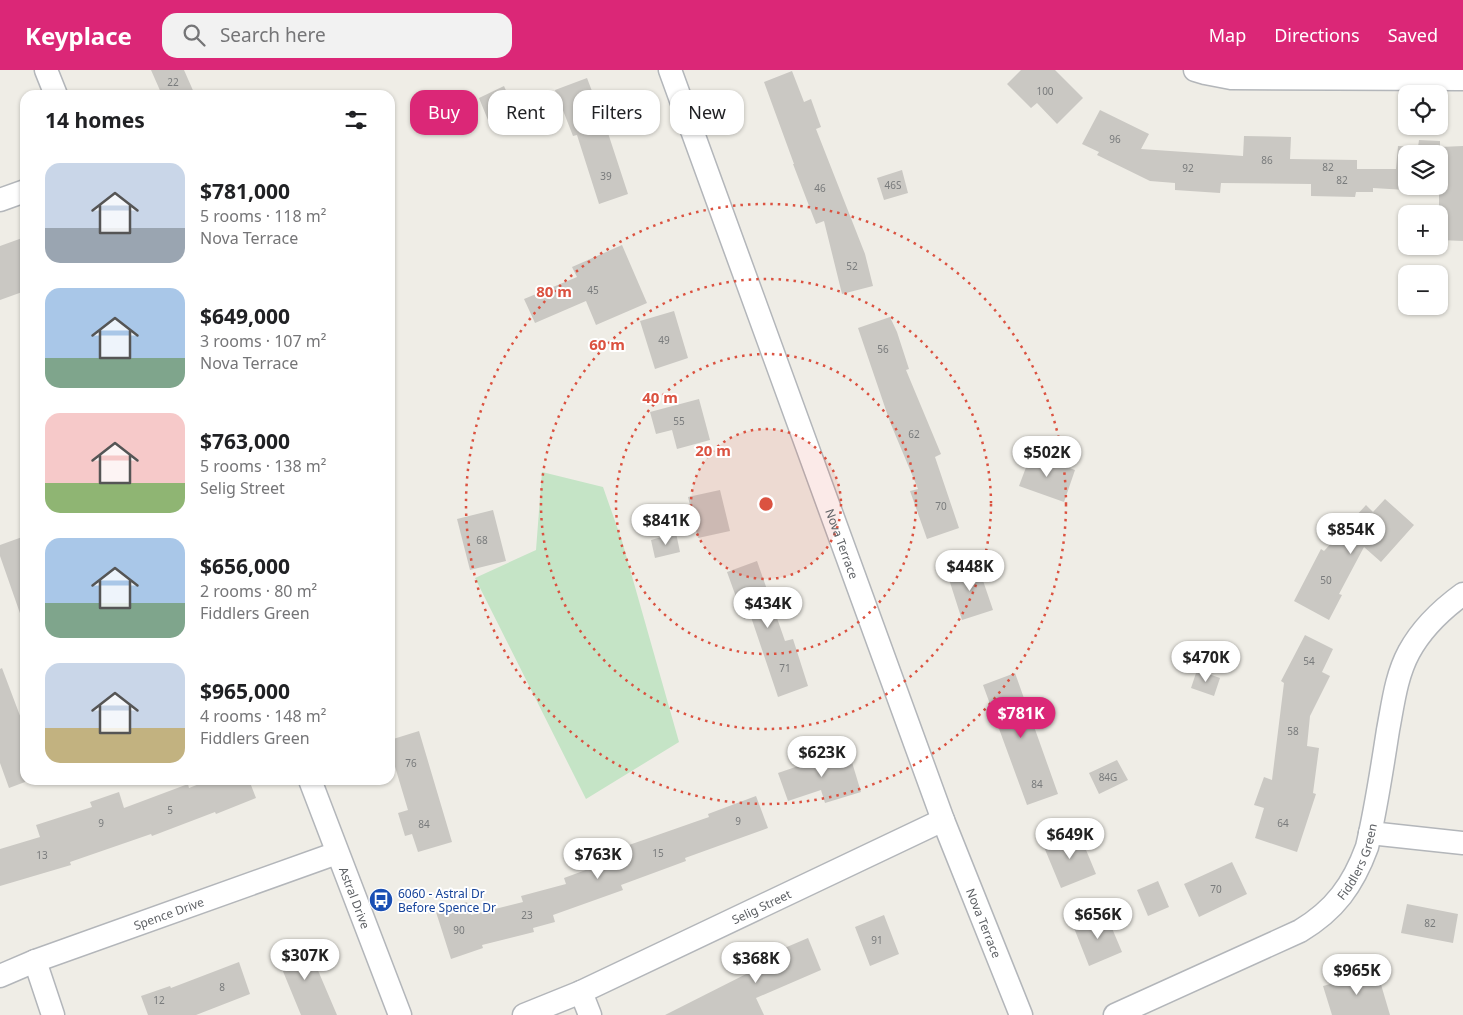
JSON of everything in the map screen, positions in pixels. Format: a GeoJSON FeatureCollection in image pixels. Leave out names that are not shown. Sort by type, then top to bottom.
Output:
{"type":"FeatureCollection","features":[{"type":"Feature","properties":{"kind":"street"},"geometry":{"type":"LineString","coordinates":[[46,70],[54,90]]}},
{"type":"Feature","properties":{"kind":"street","name":"Nova Terrace"},"geometry":{"type":"LineString","coordinates":[[670,70],[943,820],[1021,1015]]}},
{"type":"Feature","properties":{"kind":"street"},"geometry":{"type":"LineString","coordinates":[[1195,70],[1230,78],[1463,79]]}},
{"type":"Feature","properties":{"kind":"street"},"geometry":{"type":"LineString","coordinates":[[0,200],[20,193]]}},
{"type":"Feature","properties":{"kind":"street","name":"Fiddlers Green"},"geometry":{"type":"LineString","coordinates":[[1115,1015],[1293,934],[1312,923],[1329,909],[1352,881],[1364,857],[1370,833],[1395,690],[1405,660],[1416,640],[1431,621],[1463,594]]}},
{"type":"Feature","properties":{"kind":"street","name":"Astral Drive"},"geometry":{"type":"LineString","coordinates":[[312,785],[400,1015]]}},
{"type":"Feature","properties":{"kind":"street","name":"Selig Street"},"geometry":{"type":"LineString","coordinates":[[524,1015],[581,992],[943,820]]}},
{"type":"Feature","properties":{"kind":"street"},"geometry":{"type":"LineString","coordinates":[[1370,833],[1463,843]]}},
{"type":"Feature","properties":{"kind":"street","name":"Spence Drive"},"geometry":{"type":"LineString","coordinates":[[0,976],[35,961],[337,853]]}},
{"type":"Feature","properties":{"kind":"street"},"geometry":{"type":"LineString","coordinates":[[35,961],[53,1015]]}},
{"type":"Feature","properties":{"kind":"street"},"geometry":{"type":"LineString","coordinates":[[581,992],[590,1015]]}},
{"type":"Feature","properties":{"kind":"green space"},"geometry":{"type":"Polygon","coordinates":[[[542,472],[603,487],[622,541],[679,742],[586,799],[475,578],[536,550],[542,472]]]}},
{"type":"Feature","properties":{"kind":"building"},"geometry":{"type":"Polygon","coordinates":[[[151,70],[184,70],[193,90],[160,90],[151,70]]]}},
{"type":"Feature","properties":{"kind":"building"},"geometry":{"type":"Polygon","coordinates":[[[1021,70],[1055,70],[1083,98],[1057,124],[1037,103],[1031,108],[1007,84],[1021,70]]]}},
{"type":"Feature","properties":{"kind":"building"},"geometry":{"type":"Polygon","coordinates":[[[792,71],[804,102],[811,99],[821,127],[816,129],[865,254],[873,286],[842,294],[824,221],[816,224],[793,164],[764,82],[792,71]]]}},
{"type":"Feature","properties":{"kind":"building"},"geometry":{"type":"Polygon","coordinates":[[[587,78],[592,90],[573,90],[573,135],[577,135],[573,136],[563,110],[563,90],[555,90],[587,78]]]}},
{"type":"Feature","properties":{"kind":"building"},"geometry":{"type":"Polygon","coordinates":[[[504,86],[506,90],[496,90],[504,86]]]}},
{"type":"Feature","properties":{"kind":"building"},"geometry":{"type":"Polygon","coordinates":[[[488,94],[488,120],[479,98],[488,94]]]}},
{"type":"Feature","properties":{"kind":"building"},"geometry":{"type":"Polygon","coordinates":[[[1100,110],[1149,134],[1141,149],[1243,156],[1244,136],[1291,137],[1290,159],[1357,160],[1357,169],[1396,169],[1398,146],[1398,190],[1373,188],[1373,192],[1356,192],[1355,197],[1311,196],[1311,184],[1221,183],[1220,193],[1175,190],[1175,183],[1150,181],[1097,155],[1099,152],[1082,144],[1100,110]]]}},
{"type":"Feature","properties":{"kind":"building"},"geometry":{"type":"Polygon","coordinates":[[[577,135],[609,135],[628,194],[599,204],[577,135]]]}},
{"type":"Feature","properties":{"kind":"building"},"geometry":{"type":"Polygon","coordinates":[[[1419,140],[1440,141],[1440,145],[1418,145],[1419,140]]]}},
{"type":"Feature","properties":{"kind":"building"},"geometry":{"type":"Polygon","coordinates":[[[1463,146],[1463,241],[1448,240],[1448,205],[1439,205],[1439,195],[1448,195],[1448,147],[1463,146]]]}},
{"type":"Feature","properties":{"kind":"building"},"geometry":{"type":"Polygon","coordinates":[[[902,170],[908,193],[884,200],[877,178],[902,170]]]}},
{"type":"Feature","properties":{"kind":"building"},"geometry":{"type":"Polygon","coordinates":[[[20,239],[20,293],[0,300],[0,246],[20,239]]]}},
{"type":"Feature","properties":{"kind":"building"},"geometry":{"type":"Polygon","coordinates":[[[622,245],[647,303],[596,325],[586,301],[535,323],[524,299],[577,277],[572,267],[622,245]]]}},
{"type":"Feature","properties":{"kind":"building"},"geometry":{"type":"Polygon","coordinates":[[[674,311],[688,358],[655,369],[640,321],[674,311]]]}},
{"type":"Feature","properties":{"kind":"building"},"geometry":{"type":"Polygon","coordinates":[[[890,317],[909,369],[906,370],[941,454],[935,457],[959,528],[927,539],[910,491],[918,489],[890,422],[858,328],[890,317]]]}},
{"type":"Feature","properties":{"kind":"building"},"geometry":{"type":"Polygon","coordinates":[[[699,399],[710,440],[677,449],[672,430],[656,434],[650,412],[699,399]]]}},
{"type":"Feature","properties":{"kind":"building"},"geometry":{"type":"Polygon","coordinates":[[[1031,454],[1075,470],[1064,502],[1019,486],[1031,454]]]}},
{"type":"Feature","properties":{"kind":"building"},"geometry":{"type":"Polygon","coordinates":[[[720,490],[730,531],[698,538],[688,497],[720,490]]]}},
{"type":"Feature","properties":{"kind":"building"},"geometry":{"type":"Polygon","coordinates":[[[1385,499],[1414,525],[1381,562],[1364,547],[1339,594],[1342,595],[1329,620],[1294,601],[1321,549],[1324,551],[1366,505],[1373,512],[1385,499]]]}},
{"type":"Feature","properties":{"kind":"building"},"geometry":{"type":"Polygon","coordinates":[[[493,510],[506,561],[470,570],[457,519],[493,510]]]}},
{"type":"Feature","properties":{"kind":"building"},"geometry":{"type":"Polygon","coordinates":[[[676,533],[680,552],[655,558],[651,540],[676,533]]]}},
{"type":"Feature","properties":{"kind":"building"},"geometry":{"type":"Polygon","coordinates":[[[20,538],[20,613],[0,556],[0,545],[20,538]]]}},
{"type":"Feature","properties":{"kind":"building"},"geometry":{"type":"Polygon","coordinates":[[[757,561],[785,641],[793,639],[808,686],[778,697],[751,617],[744,619],[727,572],[757,561]]]}},
{"type":"Feature","properties":{"kind":"building"},"geometry":{"type":"Polygon","coordinates":[[[977,563],[993,610],[962,620],[947,573],[977,563]]]}},
{"type":"Feature","properties":{"kind":"building"},"geometry":{"type":"Polygon","coordinates":[[[1305,635],[1333,649],[1322,672],[1330,676],[1310,716],[1307,746],[1319,748],[1313,793],[1316,794],[1297,852],[1255,838],[1264,808],[1254,805],[1264,777],[1272,780],[1284,683],[1281,681],[1305,635]]]}},
{"type":"Feature","properties":{"kind":"building"},"geometry":{"type":"Polygon","coordinates":[[[2,668],[20,716],[20,784],[9,788],[0,763],[0,669],[2,668]]]}},
{"type":"Feature","properties":{"kind":"building"},"geometry":{"type":"Polygon","coordinates":[[[1197,670],[1220,678],[1214,696],[1191,688],[1197,670]]]}},
{"type":"Feature","properties":{"kind":"building"},"geometry":{"type":"Polygon","coordinates":[[[1015,673],[1058,794],[1027,805],[983,685],[1015,673]]]}},
{"type":"Feature","properties":{"kind":"building"},"geometry":{"type":"Polygon","coordinates":[[[419,731],[452,842],[418,852],[412,834],[405,836],[398,813],[408,810],[395,767],[395,738],[419,731]]]}},
{"type":"Feature","properties":{"kind":"building"},"geometry":{"type":"Polygon","coordinates":[[[848,749],[861,792],[825,803],[821,790],[788,801],[778,773],[848,749]]]}},
{"type":"Feature","properties":{"kind":"building"},"geometry":{"type":"Polygon","coordinates":[[[1117,760],[1128,780],[1099,794],[1089,773],[1117,760]]]}},
{"type":"Feature","properties":{"kind":"building"},"geometry":{"type":"Polygon","coordinates":[[[185,785],[188,785],[189,788],[196,785],[251,785],[256,798],[216,814],[215,812],[152,836],[151,834],[70,862],[71,865],[0,886],[0,849],[40,837],[36,825],[92,807],[90,802],[119,792],[124,808],[185,785]]]}},
{"type":"Feature","properties":{"kind":"building"},"geometry":{"type":"Polygon","coordinates":[[[756,796],[768,828],[685,858],[686,861],[621,885],[623,890],[553,915],[555,922],[533,928],[534,932],[482,945],[483,948],[451,959],[436,912],[467,902],[471,915],[523,902],[521,896],[566,884],[564,878],[632,853],[629,845],[709,817],[708,814],[756,796]]]}},
{"type":"Feature","properties":{"kind":"building"},"geometry":{"type":"Polygon","coordinates":[[[1079,833],[1096,874],[1061,888],[1044,847],[1079,833]]]}},
{"type":"Feature","properties":{"kind":"building"},"geometry":{"type":"Polygon","coordinates":[[[1232,862],[1247,894],[1199,917],[1184,884],[1232,862]]]}},
{"type":"Feature","properties":{"kind":"building"},"geometry":{"type":"Polygon","coordinates":[[[1158,881],[1169,907],[1148,916],[1137,890],[1158,881]]]}},
{"type":"Feature","properties":{"kind":"building"},"geometry":{"type":"Polygon","coordinates":[[[1407,904],[1458,914],[1453,943],[1401,933],[1407,904]]]}},
{"type":"Feature","properties":{"kind":"building"},"geometry":{"type":"Polygon","coordinates":[[[1106,914],[1122,952],[1089,966],[1074,928],[1106,914]]]}},
{"type":"Feature","properties":{"kind":"building"},"geometry":{"type":"Polygon","coordinates":[[[884,915],[899,954],[870,966],[855,927],[884,915]]]}},
{"type":"Feature","properties":{"kind":"building"},"geometry":{"type":"Polygon","coordinates":[[[808,938],[821,970],[756,998],[764,1015],[665,1015],[770,962],[768,955],[808,938]]]}},
{"type":"Feature","properties":{"kind":"building"},"geometry":{"type":"Polygon","coordinates":[[[305,940],[337,1015],[301,1015],[275,952],[305,940]]]}},
{"type":"Feature","properties":{"kind":"building"},"geometry":{"type":"Polygon","coordinates":[[[239,962],[250,994],[196,1015],[148,1015],[141,996],[170,986],[171,988],[239,962]]]}},
{"type":"Feature","properties":{"kind":"building"},"geometry":{"type":"Polygon","coordinates":[[[1377,971],[1390,1015],[1332,1015],[1323,986],[1377,971]]]}},
{"type":"Feature","properties":{"kind":"place","name":"6060 - Astral Dr Before Spence Dr"},"geometry":{"type":"Point","coordinates":[381,900]}}]}
